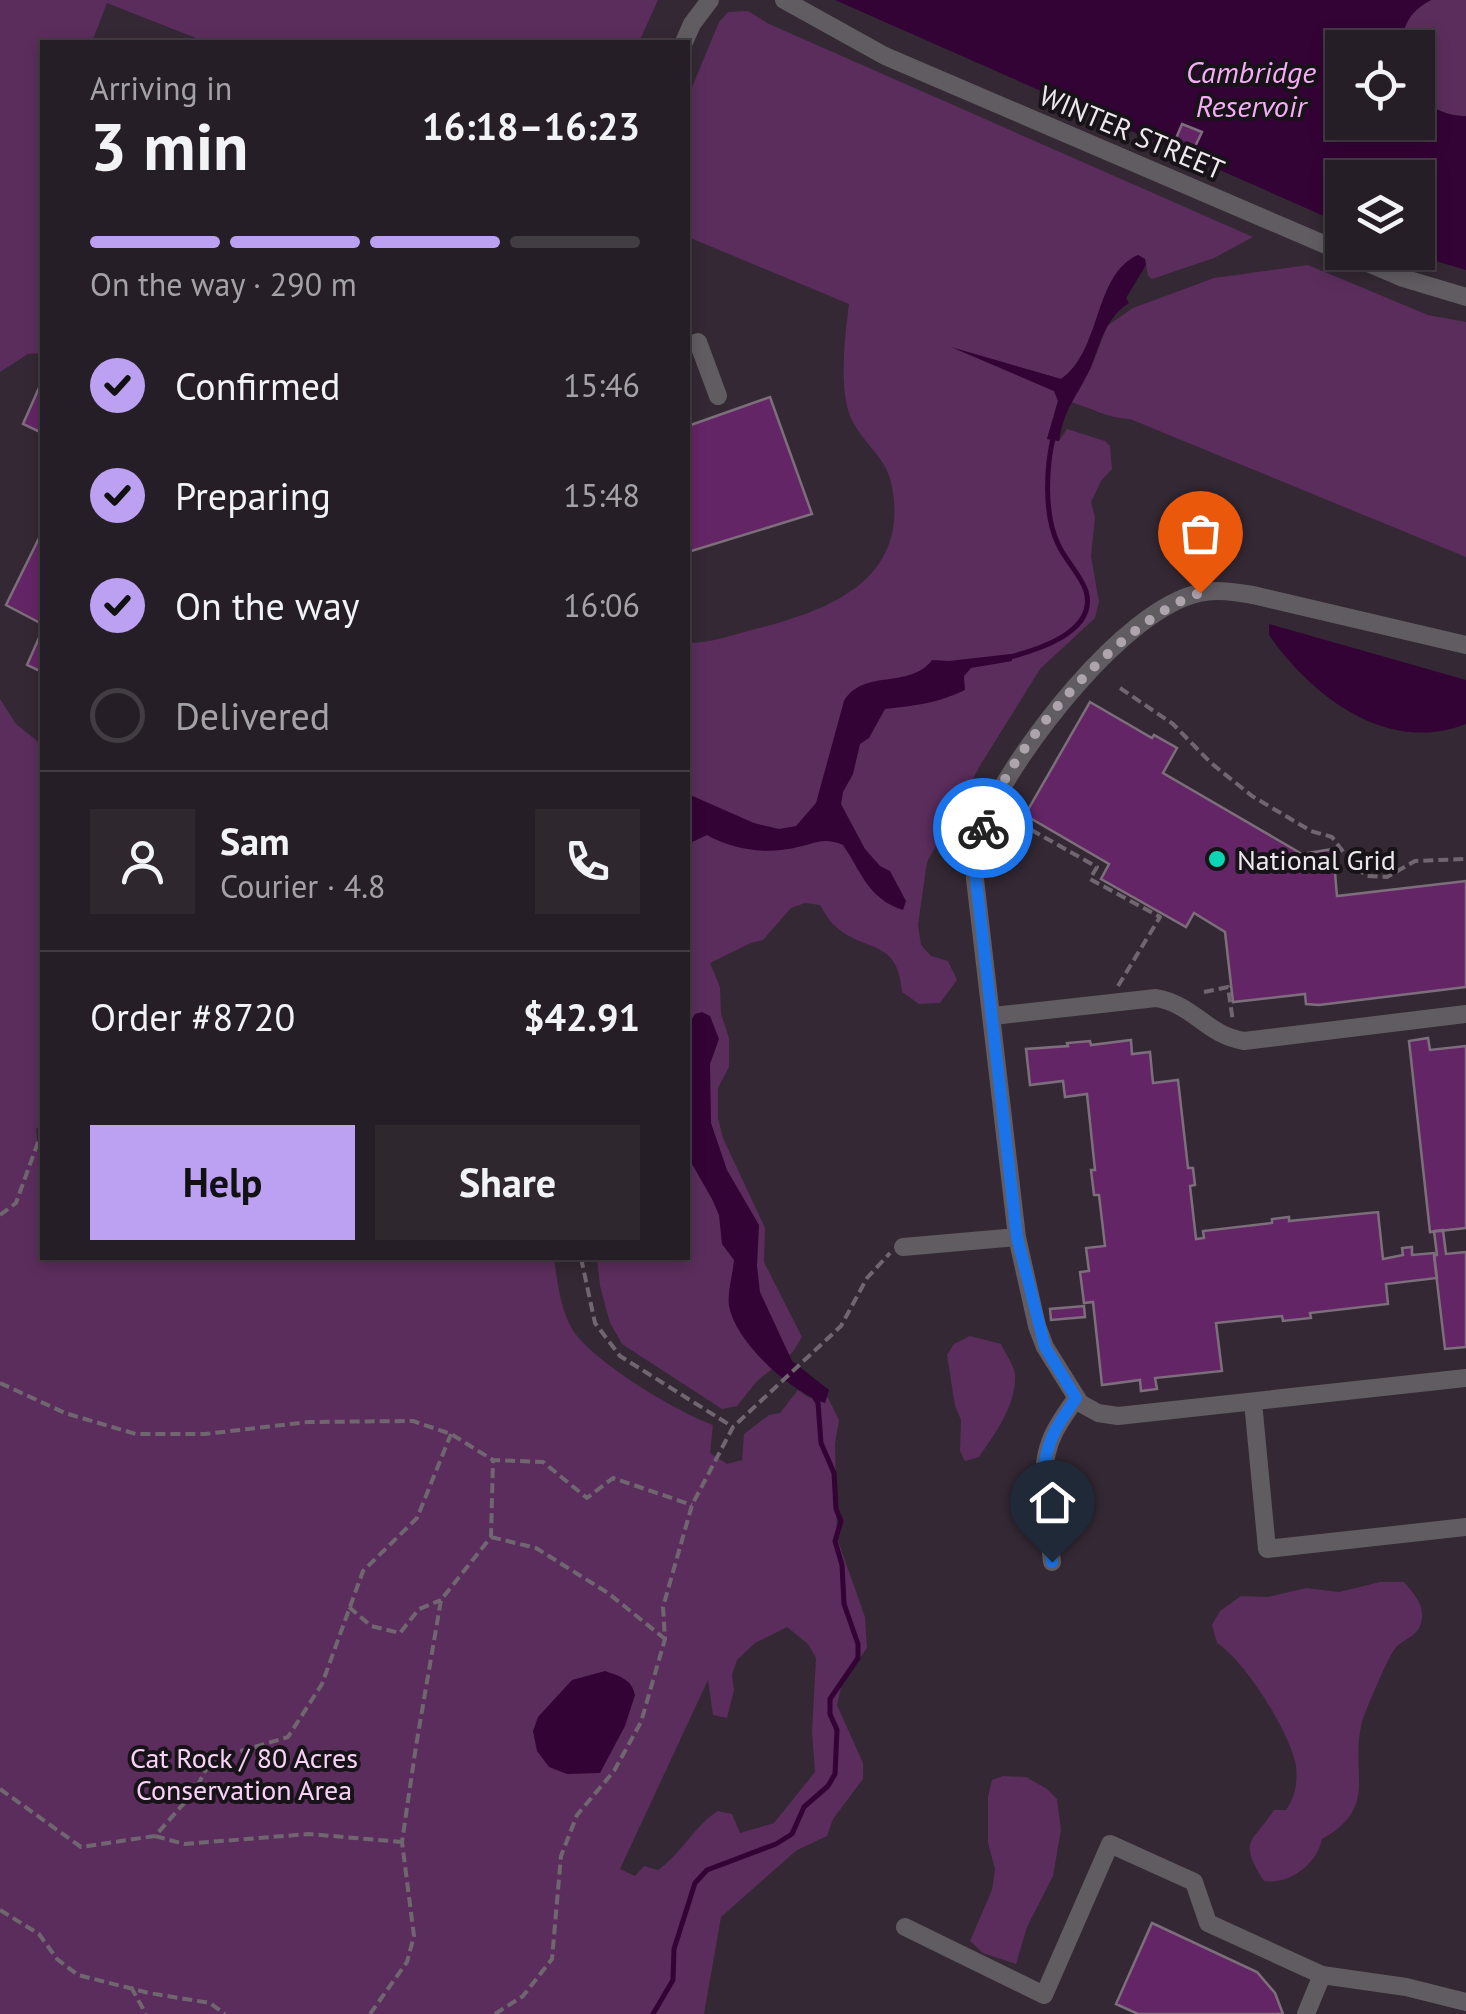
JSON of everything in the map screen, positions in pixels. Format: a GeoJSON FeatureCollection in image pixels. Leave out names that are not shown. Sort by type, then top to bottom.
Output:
{"type":"FeatureCollection","features":[{"type":"Feature","properties":{"kind":"street"},"geometry":{"type":"LineString","coordinates":[[685,40],[710,0]]}},
{"type":"Feature","properties":{"kind":"street","name":"WINTER STREET"},"geometry":{"type":"LineString","coordinates":[[784,0],[885,56],[1402,278],[1466,298]]}},
{"type":"Feature","properties":{"kind":"street"},"geometry":{"type":"LineString","coordinates":[[690,344],[698,342],[718,396]]}},
{"type":"Feature","properties":{"kind":"street"},"geometry":{"type":"LineString","coordinates":[[1466,645],[1252,594],[1200,593],[1158,612],[1062,700],[1034,738],[992,808],[977,849],[976,879],[1017,1237],[1045,1347],[1076,1398],[1098,1413],[1118,1416],[1466,1378]]}},
{"type":"Feature","properties":{"kind":"street"},"geometry":{"type":"LineString","coordinates":[[993,1016],[1156,998],[1177,1002],[1196,1013],[1211,1030],[1244,1041],[1466,1014]]}},
{"type":"Feature","properties":{"kind":"street"},"geometry":{"type":"LineString","coordinates":[[903,1247],[1017,1237]]}},
{"type":"Feature","properties":{"kind":"street"},"geometry":{"type":"LineString","coordinates":[[1052,1562],[1045,1461],[1054,1433],[1076,1398]]}},
{"type":"Feature","properties":{"kind":"street"},"geometry":{"type":"LineString","coordinates":[[1253,1402],[1267,1549],[1466,1527]]}},
{"type":"Feature","properties":{"kind":"street"},"geometry":{"type":"LineString","coordinates":[[904,1928],[1044,1995],[1110,1844],[1194,1882],[1205,1918],[1212,1926],[1322,1975],[1406,1986],[1466,2002]]}},
{"type":"Feature","properties":{"kind":"street"},"geometry":{"type":"LineString","coordinates":[[1306,2014],[1322,1975]]}},
{"type":"Feature","properties":{"kind":"path"},"geometry":{"type":"LineString","coordinates":[[1120,688],[1172,724],[1252,796],[1312,831],[1332,837],[1367,876],[1387,877],[1416,861],[1466,859]]}},
{"type":"Feature","properties":{"kind":"path"},"geometry":{"type":"LineString","coordinates":[[992,808],[1096,867],[1090,878],[1160,917],[1107,1003]]}},
{"type":"Feature","properties":{"kind":"path"},"geometry":{"type":"LineString","coordinates":[[1204,992],[1228,987],[1234,1026],[1243,1026]]}},
{"type":"Feature","properties":{"kind":"path"},"geometry":{"type":"LineString","coordinates":[[0,1214],[16,1203],[40,1137]]}},
{"type":"Feature","properties":{"kind":"path"},"geometry":{"type":"LineString","coordinates":[[496,2014],[523,1996],[552,1958],[562,1856],[577,1816],[614,1770],[641,1722],[664,1639],[662,1607],[692,1505],[733,1427],[841,1326],[878,1263],[903,1247]]}},
{"type":"Feature","properties":{"kind":"path"},"geometry":{"type":"LineString","coordinates":[[581,1260],[596,1323],[620,1356],[733,1427]]}},
{"type":"Feature","properties":{"kind":"path"},"geometry":{"type":"LineString","coordinates":[[0,1384],[65,1413],[136,1434],[205,1434],[308,1422],[412,1421],[451,1434],[492,1460],[543,1462],[587,1498],[613,1478],[692,1505]]}},
{"type":"Feature","properties":{"kind":"path"},"geometry":{"type":"LineString","coordinates":[[154,1836],[194,1792],[211,1760],[288,1736],[322,1684],[363,1571],[417,1518],[451,1434]]}},
{"type":"Feature","properties":{"kind":"path"},"geometry":{"type":"LineString","coordinates":[[370,2014],[407,1962],[414,1936],[402,1842],[441,1600],[491,1536],[492,1460]]}},
{"type":"Feature","properties":{"kind":"path"},"geometry":{"type":"LineString","coordinates":[[491,1536],[536,1548],[608,1593],[664,1639]]}},
{"type":"Feature","properties":{"kind":"path"},"geometry":{"type":"LineString","coordinates":[[349,1607],[371,1626],[400,1633],[418,1609],[441,1600]]}},
{"type":"Feature","properties":{"kind":"path"},"geometry":{"type":"LineString","coordinates":[[0,1789],[81,1847],[154,1836],[184,1844],[309,1834],[402,1842]]}},
{"type":"Feature","properties":{"kind":"path"},"geometry":{"type":"LineString","coordinates":[[0,1910],[39,1934],[56,1959],[78,1976],[210,2004],[224,2014]]}},
{"type":"Feature","properties":{"kind":"path"},"geometry":{"type":"LineString","coordinates":[[132,1987],[146,2014]]}},
{"type":"Feature","properties":{"kind":"green space"},"geometry":{"type":"Polygon","coordinates":[[[0,0],[658,0],[640,40],[201,40],[107,3],[93,40],[40,40],[40,353],[28,354],[0,372],[0,0]]]}},
{"type":"Feature","properties":{"kind":"green space"},"geometry":{"type":"Polygon","coordinates":[[[1431,0],[1466,0],[1466,116],[1435,107],[1435,30],[1404,30],[1418,8],[1431,0]]]}},
{"type":"Feature","properties":{"kind":"green space"},"geometry":{"type":"Polygon","coordinates":[[[748,11],[769,24],[1253,237],[1214,258],[1152,279],[1145,259],[1138,255],[1123,265],[1105,296],[1084,351],[1061,379],[956,349],[1054,391],[1058,400],[1047,439],[1059,441],[1067,429],[1110,446],[1112,469],[1091,502],[1095,517],[1091,556],[1099,602],[1095,618],[1040,669],[927,862],[918,925],[921,945],[931,956],[948,961],[957,980],[940,1003],[919,1004],[902,992],[894,962],[887,954],[846,934],[832,923],[820,905],[805,903],[791,908],[763,940],[710,963],[720,987],[721,1014],[729,1038],[729,1067],[718,1088],[718,1118],[723,1138],[765,1228],[764,1262],[802,1337],[793,1352],[757,1381],[737,1406],[722,1409],[622,1344],[610,1323],[597,1260],[690,1260],[690,643],[784,621],[837,599],[878,566],[889,543],[894,515],[888,474],[854,424],[845,398],[849,304],[690,238],[690,92],[719,22],[728,12],[748,11]]]}},
{"type":"Feature","properties":{"kind":"green space"},"geometry":{"type":"Polygon","coordinates":[[[1308,265],[1428,315],[1466,322],[1466,557],[1130,419],[1070,402],[1091,368],[1107,326],[1133,308],[1214,278],[1308,265]]]}},
{"type":"Feature","properties":{"kind":"green space","name":"Cat Rock / 80 Acres Conservation Area"},"geometry":{"type":"Polygon","coordinates":[[[0,699],[16,724],[40,743],[40,1126],[36,1129],[40,1260],[554,1260],[564,1311],[581,1340],[635,1384],[713,1425],[710,1453],[727,1464],[742,1460],[744,1434],[769,1415],[780,1413],[798,1390],[825,1402],[827,1396],[839,1420],[835,1444],[837,1538],[865,1617],[867,1648],[842,1683],[837,1705],[863,1763],[863,1779],[833,1819],[827,1836],[797,1850],[721,1917],[704,2014],[0,2014],[0,699]],[[787,1627],[755,1643],[737,1660],[727,1718],[713,1715],[708,1680],[620,1869],[635,1876],[644,1866],[658,1870],[718,1811],[732,1814],[740,1833],[774,1823],[815,1772],[812,1732],[816,1658],[808,1644],[787,1627]]]}},
{"type":"Feature","properties":{"kind":"green space"},"geometry":{"type":"Polygon","coordinates":[[[970,1336],[1001,1344],[1014,1370],[1015,1385],[1009,1407],[992,1439],[979,1457],[965,1461],[960,1451],[961,1420],[947,1355],[954,1344],[970,1336]]]}},
{"type":"Feature","properties":{"kind":"green space"},"geometry":{"type":"Polygon","coordinates":[[[1380,1582],[1404,1582],[1418,1601],[1422,1617],[1416,1632],[1391,1655],[1364,1716],[1359,1740],[1357,1801],[1340,1827],[1322,1839],[1314,1857],[1301,1871],[1283,1880],[1264,1881],[1251,1857],[1251,1842],[1274,1810],[1286,1810],[1289,1805],[1297,1778],[1296,1766],[1276,1717],[1253,1681],[1217,1643],[1212,1625],[1220,1611],[1241,1596],[1268,1597],[1306,1588],[1339,1592],[1380,1582]]]}},
{"type":"Feature","properties":{"kind":"green space"},"geometry":{"type":"Polygon","coordinates":[[[1003,1776],[1026,1777],[1047,1789],[1057,1799],[1061,1830],[1053,1876],[1027,1927],[1016,1964],[983,1953],[970,1941],[992,1890],[995,1869],[988,1843],[988,1797],[992,1780],[1003,1776]]]}},
{"type":"Feature","properties":{"kind":"water","name":"Cambridge Reservoir"},"geometry":{"type":"Polygon","coordinates":[[[835,0],[1431,0],[1409,19],[1405,30],[1325,30],[1325,140],[1435,140],[1435,108],[1466,116],[1466,270],[1435,261],[1435,160],[1325,160],[1325,216],[835,0]]]}},
{"type":"Feature","properties":{"kind":"water"},"geometry":{"type":"Polygon","coordinates":[[[1138,255],[1146,265],[1126,298],[1129,303],[1114,316],[1104,333],[1068,411],[1059,441],[1047,439],[1058,401],[1054,391],[951,347],[1061,379],[1084,351],[1113,279],[1123,265],[1138,255]]]}},
{"type":"Feature","properties":{"kind":"water"},"geometry":{"type":"Polygon","coordinates":[[[1269,624],[1466,680],[1466,724],[1437,732],[1408,732],[1380,726],[1354,714],[1329,698],[1287,658],[1269,635],[1269,624]]]}},
{"type":"Feature","properties":{"kind":"water"},"geometry":{"type":"Polygon","coordinates":[[[1011,654],[1012,661],[971,668],[964,676],[965,690],[955,694],[885,709],[869,738],[860,744],[853,774],[843,792],[841,804],[865,849],[890,871],[906,901],[903,910],[881,899],[843,845],[831,841],[763,851],[707,835],[690,843],[690,795],[754,823],[779,829],[796,826],[816,803],[844,701],[853,691],[875,681],[911,674],[932,660],[1011,654]]]}},
{"type":"Feature","properties":{"kind":"water"},"geometry":{"type":"Polygon","coordinates":[[[695,1014],[710,1016],[719,1039],[710,1064],[711,1123],[727,1170],[759,1225],[760,1292],[792,1361],[829,1390],[825,1403],[796,1388],[766,1364],[742,1335],[729,1306],[734,1260],[722,1244],[719,1215],[712,1199],[690,1160],[690,1022],[695,1014]]]}},
{"type":"Feature","properties":{"kind":"water"},"geometry":{"type":"Polygon","coordinates":[[[605,1671],[628,1682],[635,1695],[625,1726],[600,1773],[567,1774],[549,1767],[537,1751],[533,1731],[538,1717],[572,1680],[605,1671]]]}},
{"type":"Feature","properties":{"kind":"building"},"geometry":{"type":"Polygon","coordinates":[[[1182,124],[1202,132],[1193,151],[1174,143],[1182,124]]]}},
{"type":"Feature","properties":{"kind":"building"},"geometry":{"type":"Polygon","coordinates":[[[40,386],[40,432],[23,424],[40,386]]]}},
{"type":"Feature","properties":{"kind":"building"},"geometry":{"type":"Polygon","coordinates":[[[770,397],[812,514],[690,551],[690,425],[770,397]]]}},
{"type":"Feature","properties":{"kind":"building"},"geometry":{"type":"Polygon","coordinates":[[[40,536],[40,623],[6,605],[40,536]]]}},
{"type":"Feature","properties":{"kind":"building"},"geometry":{"type":"Polygon","coordinates":[[[40,636],[40,671],[27,665],[40,636]]]}},
{"type":"Feature","properties":{"kind":"building","name":"National Grid"},"geometry":{"type":"Polygon","coordinates":[[[1090,702],[1177,748],[1163,773],[1302,854],[1333,849],[1337,896],[1466,881],[1466,987],[1319,1005],[1306,1004],[1305,994],[1233,1002],[1225,932],[1194,913],[1186,927],[1101,879],[1109,864],[1025,815],[1090,702]]]}},
{"type":"Feature","properties":{"kind":"building"},"geometry":{"type":"Polygon","coordinates":[[[1428,1038],[1430,1050],[1466,1046],[1466,1228],[1430,1232],[1409,1041],[1428,1038]]]}},
{"type":"Feature","properties":{"kind":"building"},"geometry":{"type":"Polygon","coordinates":[[[1131,1040],[1132,1054],[1150,1052],[1153,1083],[1178,1080],[1188,1168],[1193,1168],[1195,1185],[1190,1186],[1196,1239],[1204,1238],[1203,1231],[1272,1223],[1272,1219],[1289,1217],[1289,1221],[1378,1212],[1383,1259],[1403,1255],[1402,1248],[1412,1247],[1412,1255],[1434,1253],[1437,1278],[1386,1284],[1388,1304],[1310,1313],[1311,1318],[1283,1321],[1282,1316],[1216,1323],[1222,1371],[1155,1378],[1157,1389],[1141,1391],[1140,1380],[1102,1385],[1093,1302],[1084,1303],[1080,1272],[1089,1271],[1086,1248],[1105,1246],[1099,1195],[1094,1195],[1091,1170],[1095,1170],[1087,1094],[1065,1097],[1063,1081],[1030,1085],[1026,1049],[1131,1040]]]}},
{"type":"Feature","properties":{"kind":"building"},"geometry":{"type":"Polygon","coordinates":[[[1443,1230],[1446,1254],[1466,1252],[1466,1347],[1445,1349],[1434,1256],[1434,1231],[1443,1230]]]}},
{"type":"Feature","properties":{"kind":"building"},"geometry":{"type":"Polygon","coordinates":[[[1084,1306],[1085,1317],[1051,1320],[1050,1309],[1084,1306]]]}},
{"type":"Feature","properties":{"kind":"building"},"geometry":{"type":"Polygon","coordinates":[[[1152,1923],[1257,1972],[1275,1993],[1283,2014],[1138,2014],[1116,2004],[1152,1923]]]}},
{"type":"Feature","properties":{"kind":"waterway"},"geometry":{"type":"LineString","coordinates":[[1006,658],[1061,638],[1082,618],[1087,606],[1084,585],[1061,550],[1050,520],[1048,478],[1053,438]]}},
{"type":"Feature","properties":{"kind":"waterway"},"geometry":{"type":"LineString","coordinates":[[653,2014],[673,1980],[674,1949],[695,1883],[707,1870],[792,1834],[804,1807],[828,1786],[835,1774],[837,1730],[830,1714],[830,1699],[858,1658],[858,1644],[844,1604],[842,1565],[835,1541],[841,1521],[836,1509],[834,1473],[821,1443],[818,1403],[813,1395]]}},
{"type":"Feature","properties":{"kind":"way so far"},"geometry":{"type":"LineString","coordinates":[[983,828],[1010,774],[1062,700],[1158,612],[1200,593]]}},
{"type":"Feature","properties":{"kind":"place","name":"National Grid"},"geometry":{"type":"Point","coordinates":[1217,859]}},
{"type":"Feature","properties":{"kind":"route"},"geometry":{"type":"LineString","coordinates":[[983,828],[977,849],[976,879],[1017,1237],[1037,1326],[1076,1398],[1054,1433],[1045,1461],[1052,1562]]}}]}
